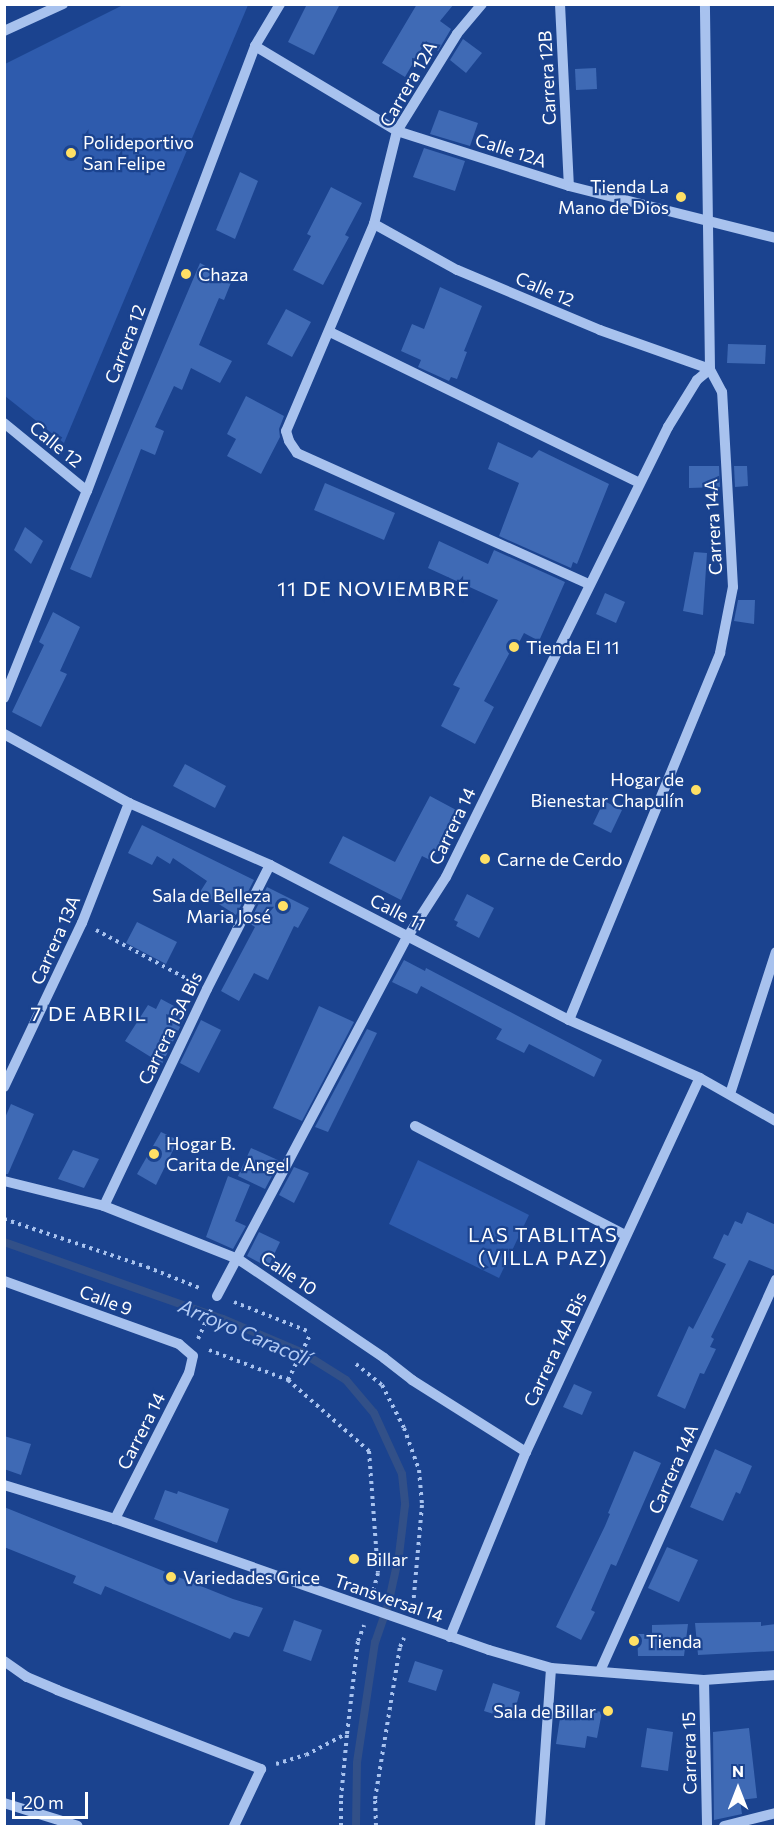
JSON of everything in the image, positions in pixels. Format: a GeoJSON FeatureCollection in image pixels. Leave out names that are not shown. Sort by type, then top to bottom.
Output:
{"type":"FeatureCollection","features":[{"type":"Feature","properties":{"kind":"street"},"geometry":{"type":"LineString","coordinates":[[4,31],[63,4]]}},
{"type":"Feature","properties":{"kind":"street","name":"Carrera 12"},"geometry":{"type":"LineString","coordinates":[[4,698],[87,491],[255,46],[280,4]]}},
{"type":"Feature","properties":{"kind":"street","name":"Carrera 12A"},"geometry":{"type":"LineString","coordinates":[[482,4],[457,34],[397,131],[374,224],[330,332],[286,430],[289,441],[297,453],[588,584]]}},
{"type":"Feature","properties":{"kind":"street","name":"Carrera 12B"},"geometry":{"type":"LineString","coordinates":[[560,4],[569,186]]}},
{"type":"Feature","properties":{"kind":"street","name":"Carrera 14A"},"geometry":{"type":"LineString","coordinates":[[569,1020],[720,653],[733,587],[722,392],[710,369],[710,224],[705,4]]}},
{"type":"Feature","properties":{"kind":"street","name":"Calle 12A"},"geometry":{"type":"LineString","coordinates":[[255,46],[397,131],[569,186],[710,224],[776,238]]}},
{"type":"Feature","properties":{"kind":"street","name":"Calle 12"},"geometry":{"type":"LineString","coordinates":[[374,224],[457,270],[600,330],[710,369]]}},
{"type":"Feature","properties":{"kind":"street"},"geometry":{"type":"LineString","coordinates":[[330,332],[639,483]]}},
{"type":"Feature","properties":{"kind":"street","name":"Carrera 14"},"geometry":{"type":"LineString","coordinates":[[215,1300],[408,936],[446,877],[588,584],[668,427],[697,380],[710,369]]}},
{"type":"Feature","properties":{"kind":"street","name":"Calle 12"},"geometry":{"type":"LineString","coordinates":[[4,423],[87,491]]}},
{"type":"Feature","properties":{"kind":"street","name":"Calle 11"},"geometry":{"type":"LineString","coordinates":[[4,734],[129,804],[270,865],[569,1020],[700,1078],[776,1121]]}},
{"type":"Feature","properties":{"kind":"street","name":"Carrera 13A"},"geometry":{"type":"LineString","coordinates":[[4,1087],[82,923],[129,804]]}},
{"type":"Feature","properties":{"kind":"street","name":"Carrera 13A Bis"},"geometry":{"type":"LineString","coordinates":[[104,1206],[207,989],[270,865]]}},
{"type":"Feature","properties":{"kind":"street"},"geometry":{"type":"LineString","coordinates":[[730,1095],[776,952]]}},
{"type":"Feature","properties":{"kind":"street","name":"Carrera 14A Bis"},"geometry":{"type":"LineString","coordinates":[[450,1637],[526,1452],[700,1078]]}},
{"type":"Feature","properties":{"kind":"street"},"geometry":{"type":"LineString","coordinates":[[415,1126],[625,1235]]}},
{"type":"Feature","properties":{"kind":"street","name":"Calle 10"},"geometry":{"type":"LineString","coordinates":[[4,1181],[104,1206],[238,1259],[357,1339],[412,1380],[526,1452]]}},
{"type":"Feature","properties":{"kind":"street","name":"Carrera 14A"},"geometry":{"type":"LineString","coordinates":[[600,1671],[776,1280]]}},
{"type":"Feature","properties":{"kind":"street","name":"Calle 9"},"geometry":{"type":"LineString","coordinates":[[4,1281],[179,1344],[193,1356]]}},
{"type":"Feature","properties":{"kind":"street","name":"Carrera 14"},"geometry":{"type":"LineString","coordinates":[[115,1519],[189,1373],[193,1356]]}},
{"type":"Feature","properties":{"kind":"street","name":"Transversal 14"},"geometry":{"type":"LineString","coordinates":[[4,1485],[115,1519],[450,1637],[551,1668],[704,1680],[776,1675]]}},
{"type":"Feature","properties":{"kind":"street"},"geometry":{"type":"LineString","coordinates":[[4,1661],[27,1677],[57,1690],[261,1768],[234,1827]]}},
{"type":"Feature","properties":{"kind":"street"},"geometry":{"type":"LineString","coordinates":[[540,1827],[551,1668]]}},
{"type":"Feature","properties":{"kind":"street","name":"Carrera 15"},"geometry":{"type":"LineString","coordinates":[[704,1680],[706,1827]]}},
{"type":"Feature","properties":{"kind":"street"},"geometry":{"type":"LineString","coordinates":[[4,1803],[78,1827]]}},
{"type":"Feature","properties":{"kind":"street"},"geometry":{"type":"LineString","coordinates":[[724,1827],[776,1813]]}},
{"type":"Feature","properties":{"kind":"path"},"geometry":{"type":"LineString","coordinates":[[82,923],[207,989]]}},
{"type":"Feature","properties":{"kind":"path"},"geometry":{"type":"LineString","coordinates":[[4,1219],[147,1267],[215,1300],[320,1338]]}},
{"type":"Feature","properties":{"kind":"path"},"geometry":{"type":"LineString","coordinates":[[201,1334],[215,1300]]}},
{"type":"Feature","properties":{"kind":"path"},"geometry":{"type":"LineString","coordinates":[[288,1380],[311,1333]]}},
{"type":"Feature","properties":{"kind":"path"},"geometry":{"type":"LineString","coordinates":[[206,1349],[288,1380],[369,1450],[378,1573],[372,1610],[358,1641],[341,1798],[341,1827]]}},
{"type":"Feature","properties":{"kind":"path"},"geometry":{"type":"LineString","coordinates":[[355,1363],[382,1385],[404,1428],[419,1470],[422,1505],[409,1622],[400,1647],[375,1799],[376,1827]]}},
{"type":"Feature","properties":{"kind":"path"},"geometry":{"type":"LineString","coordinates":[[261,1768],[306,1755],[347,1734]]}},
{"type":"Feature","properties":{"kind":"shaded area"},"geometry":{"type":"Polygon","coordinates":[[[123,5],[248,5],[64,443],[5,396],[5,64],[123,5]]]}},
{"type":"Feature","properties":{"kind":"shaded area"},"geometry":{"type":"Polygon","coordinates":[[[418,1160],[529,1215],[499,1278],[389,1224],[418,1160]]]}},
{"type":"Feature","properties":{"kind":"building"},"geometry":{"type":"Polygon","coordinates":[[[307,4],[340,4],[314,55],[288,42],[307,4]]]}},
{"type":"Feature","properties":{"kind":"building"},"geometry":{"type":"Polygon","coordinates":[[[417,4],[454,4],[440,21],[451,29],[438,51],[426,41],[405,77],[382,63],[417,4]]]}},
{"type":"Feature","properties":{"kind":"building"},"geometry":{"type":"Polygon","coordinates":[[[463,39],[482,53],[466,73],[450,60],[463,39]]]}},
{"type":"Feature","properties":{"kind":"building"},"geometry":{"type":"Polygon","coordinates":[[[596,68],[597,89],[576,90],[575,69],[596,68]]]}},
{"type":"Feature","properties":{"kind":"building"},"geometry":{"type":"Polygon","coordinates":[[[439,110],[478,123],[470,146],[430,134],[439,110]]]}},
{"type":"Feature","properties":{"kind":"building"},"geometry":{"type":"Polygon","coordinates":[[[424,148],[465,161],[455,191],[413,177],[424,148]]]}},
{"type":"Feature","properties":{"kind":"building"},"geometry":{"type":"Polygon","coordinates":[[[240,172],[258,181],[235,239],[216,230],[240,172]]]}},
{"type":"Feature","properties":{"kind":"building"},"geometry":{"type":"Polygon","coordinates":[[[331,187],[362,203],[345,235],[349,237],[323,285],[293,270],[311,236],[307,234],[331,187]]]}},
{"type":"Feature","properties":{"kind":"building"},"geometry":{"type":"Polygon","coordinates":[[[200,263],[232,280],[224,300],[219,298],[199,345],[232,361],[220,383],[191,368],[182,390],[174,386],[155,427],[164,431],[155,455],[141,449],[91,578],[70,569],[200,263]]]}},
{"type":"Feature","properties":{"kind":"building"},"geometry":{"type":"Polygon","coordinates":[[[440,287],[482,306],[464,351],[467,352],[457,379],[451,377],[449,381],[418,367],[421,360],[401,351],[412,324],[424,329],[440,287]]]}},
{"type":"Feature","properties":{"kind":"building"},"geometry":{"type":"Polygon","coordinates":[[[286,309],[311,322],[292,357],[267,344],[286,309]]]}},
{"type":"Feature","properties":{"kind":"building"},"geometry":{"type":"Polygon","coordinates":[[[728,344],[766,345],[765,364],[727,363],[728,344]]]}},
{"type":"Feature","properties":{"kind":"building"},"geometry":{"type":"Polygon","coordinates":[[[246,396],[284,416],[279,429],[280,437],[261,474],[227,456],[236,439],[227,434],[246,396]]]}},
{"type":"Feature","properties":{"kind":"building"},"geometry":{"type":"Polygon","coordinates":[[[498,442],[532,458],[539,450],[609,484],[577,564],[573,562],[571,568],[499,536],[519,483],[488,469],[498,442]]]}},
{"type":"Feature","properties":{"kind":"building"},"geometry":{"type":"Polygon","coordinates":[[[689,466],[719,466],[720,487],[689,488],[689,466]]]}},
{"type":"Feature","properties":{"kind":"building"},"geometry":{"type":"Polygon","coordinates":[[[734,466],[747,466],[748,486],[735,487],[734,466]]]}},
{"type":"Feature","properties":{"kind":"building"},"geometry":{"type":"Polygon","coordinates":[[[325,483],[395,513],[384,540],[314,510],[325,483]]]}},
{"type":"Feature","properties":{"kind":"building"},"geometry":{"type":"Polygon","coordinates":[[[25,527],[43,541],[31,564],[14,550],[25,527]]]}},
{"type":"Feature","properties":{"kind":"building"},"geometry":{"type":"Polygon","coordinates":[[[439,541],[488,564],[494,550],[565,582],[539,641],[524,633],[513,654],[510,652],[484,701],[494,707],[475,744],[441,726],[460,688],[453,685],[498,600],[428,568],[439,541]]]}},
{"type":"Feature","properties":{"kind":"building"},"geometry":{"type":"Polygon","coordinates":[[[694,552],[707,553],[703,615],[683,611],[694,552]]]}},
{"type":"Feature","properties":{"kind":"building"},"geometry":{"type":"Polygon","coordinates":[[[605,593],[625,602],[616,623],[596,614],[605,593]]]}},
{"type":"Feature","properties":{"kind":"building"},"geometry":{"type":"Polygon","coordinates":[[[738,600],[755,600],[754,624],[734,621],[738,600]]]}},
{"type":"Feature","properties":{"kind":"building"},"geometry":{"type":"Polygon","coordinates":[[[53,612],[80,627],[60,671],[67,674],[41,727],[12,712],[44,645],[39,642],[53,612]]]}},
{"type":"Feature","properties":{"kind":"building"},"geometry":{"type":"Polygon","coordinates":[[[185,764],[226,786],[215,808],[173,786],[185,764]]]}},
{"type":"Feature","properties":{"kind":"building"},"geometry":{"type":"Polygon","coordinates":[[[430,796],[458,811],[432,861],[422,856],[401,900],[329,863],[343,836],[395,862],[430,796]]]}},
{"type":"Feature","properties":{"kind":"building"},"geometry":{"type":"Polygon","coordinates":[[[604,801],[622,810],[611,833],[593,824],[604,801]]]}},
{"type":"Feature","properties":{"kind":"building"},"geometry":{"type":"Polygon","coordinates":[[[142,825],[254,880],[236,915],[200,892],[207,881],[173,858],[170,864],[157,856],[152,865],[128,853],[142,825]]]}},
{"type":"Feature","properties":{"kind":"building"},"geometry":{"type":"Polygon","coordinates":[[[267,887],[309,908],[298,928],[294,926],[268,980],[254,973],[239,1001],[221,991],[255,927],[249,923],[267,887]]]}},
{"type":"Feature","properties":{"kind":"building"},"geometry":{"type":"Polygon","coordinates":[[[467,894],[494,908],[479,938],[456,926],[458,922],[454,920],[467,894]]]}},
{"type":"Feature","properties":{"kind":"building"},"geometry":{"type":"Polygon","coordinates":[[[137,922],[177,942],[166,964],[126,943],[137,922]]]}},
{"type":"Feature","properties":{"kind":"building"},"geometry":{"type":"Polygon","coordinates":[[[404,960],[425,971],[426,968],[602,1060],[594,1077],[529,1044],[524,1053],[496,1039],[502,1029],[421,986],[417,994],[392,982],[404,960]]]}},
{"type":"Feature","properties":{"kind":"building"},"geometry":{"type":"Polygon","coordinates":[[[161,999],[187,1013],[162,1064],[125,1041],[148,1005],[156,1009],[161,999]]]}},
{"type":"Feature","properties":{"kind":"building"},"geometry":{"type":"Polygon","coordinates":[[[319,1006],[354,1022],[302,1121],[273,1108],[319,1006]]]}},
{"type":"Feature","properties":{"kind":"building"},"geometry":{"type":"Polygon","coordinates":[[[201,1020],[221,1030],[199,1073],[180,1063],[201,1020]]]}},
{"type":"Feature","properties":{"kind":"building"},"geometry":{"type":"Polygon","coordinates":[[[367,1029],[377,1033],[328,1132],[315,1127],[367,1029]]]}},
{"type":"Feature","properties":{"kind":"building"},"geometry":{"type":"Polygon","coordinates":[[[11,1104],[34,1114],[8,1174],[4,1174],[4,1120],[11,1104]]]}},
{"type":"Feature","properties":{"kind":"building"},"geometry":{"type":"Polygon","coordinates":[[[161,1132],[178,1140],[156,1185],[137,1174],[161,1132]]]}},
{"type":"Feature","properties":{"kind":"building"},"geometry":{"type":"Polygon","coordinates":[[[251,1148],[280,1161],[265,1189],[238,1176],[251,1148]]]}},
{"type":"Feature","properties":{"kind":"building"},"geometry":{"type":"Polygon","coordinates":[[[73,1150],[99,1159],[84,1188],[58,1179],[73,1150]]]}},
{"type":"Feature","properties":{"kind":"building"},"geometry":{"type":"Polygon","coordinates":[[[294,1167],[309,1173],[294,1203],[279,1195],[294,1167]]]}},
{"type":"Feature","properties":{"kind":"building"},"geometry":{"type":"Polygon","coordinates":[[[228,1176],[250,1185],[235,1221],[246,1226],[233,1249],[206,1237],[228,1176]]]}},
{"type":"Feature","properties":{"kind":"building"},"geometry":{"type":"Polygon","coordinates":[[[747,1212],[776,1225],[776,1271],[749,1260],[711,1337],[714,1339],[710,1347],[716,1349],[704,1374],[700,1373],[685,1409],[657,1396],[689,1326],[693,1329],[726,1264],[713,1258],[724,1234],[728,1236],[735,1221],[742,1224],[747,1212]]]}},
{"type":"Feature","properties":{"kind":"building"},"geometry":{"type":"Polygon","coordinates":[[[259,1232],[280,1242],[268,1267],[247,1256],[259,1232]]]}},
{"type":"Feature","properties":{"kind":"building"},"geometry":{"type":"Polygon","coordinates":[[[574,1384],[592,1392],[582,1415],[563,1407],[574,1384]]]}},
{"type":"Feature","properties":{"kind":"building"},"geometry":{"type":"Polygon","coordinates":[[[4,1436],[31,1444],[21,1475],[4,1469],[4,1436]]]}},
{"type":"Feature","properties":{"kind":"building"},"geometry":{"type":"Polygon","coordinates":[[[715,1449],[752,1466],[740,1494],[736,1492],[723,1521],[690,1507],[715,1449]]]}},
{"type":"Feature","properties":{"kind":"building"},"geometry":{"type":"Polygon","coordinates":[[[634,1451],[661,1463],[616,1566],[611,1564],[591,1610],[595,1612],[581,1640],[556,1627],[605,1526],[610,1514],[608,1513],[634,1451]]]}},
{"type":"Feature","properties":{"kind":"building"},"geometry":{"type":"Polygon","coordinates":[[[165,1490],[177,1494],[178,1491],[229,1509],[217,1543],[154,1519],[165,1490]]]}},
{"type":"Feature","properties":{"kind":"building"},"geometry":{"type":"Polygon","coordinates":[[[4,1507],[233,1599],[263,1608],[249,1637],[234,1632],[230,1639],[105,1586],[101,1595],[73,1583],[76,1576],[4,1547],[4,1507]]]}},
{"type":"Feature","properties":{"kind":"building"},"geometry":{"type":"Polygon","coordinates":[[[667,1547],[698,1560],[679,1602],[648,1588],[667,1547]]]}},
{"type":"Feature","properties":{"kind":"building"},"geometry":{"type":"Polygon","coordinates":[[[294,1620],[322,1630],[311,1661],[283,1651],[294,1620]]]}},
{"type":"Feature","properties":{"kind":"building"},"geometry":{"type":"Polygon","coordinates":[[[761,1622],[761,1626],[776,1624],[776,1651],[698,1655],[695,1623],[761,1622]]]}},
{"type":"Feature","properties":{"kind":"building"},"geometry":{"type":"Polygon","coordinates":[[[688,1624],[684,1656],[638,1656],[637,1634],[652,1634],[652,1625],[688,1624]]]}},
{"type":"Feature","properties":{"kind":"building"},"geometry":{"type":"Polygon","coordinates":[[[415,1661],[443,1670],[436,1691],[408,1682],[415,1661]]]}},
{"type":"Feature","properties":{"kind":"building"},"geometry":{"type":"Polygon","coordinates":[[[493,1683],[520,1692],[512,1720],[484,1711],[493,1683]]]}},
{"type":"Feature","properties":{"kind":"building"},"geometry":{"type":"Polygon","coordinates":[[[562,1705],[602,1712],[597,1738],[587,1736],[585,1748],[556,1744],[562,1705]]]}},
{"type":"Feature","properties":{"kind":"building"},"geometry":{"type":"Polygon","coordinates":[[[647,1728],[673,1732],[668,1771],[641,1767],[647,1728]]]}},
{"type":"Feature","properties":{"kind":"building"},"geometry":{"type":"Polygon","coordinates":[[[749,1728],[757,1798],[740,1800],[742,1814],[714,1820],[713,1732],[749,1728]]]}},
{"type":"Feature","properties":{"kind":"waterway","name":"Arroyo Caracolí"},"geometry":{"type":"LineString","coordinates":[[4,1242],[223,1319],[303,1353],[346,1380],[374,1413],[402,1474],[405,1505],[399,1555],[388,1605],[375,1642],[357,1763],[356,1826]]}},
{"type":"Feature","properties":{"kind":"place","name":"Polideportivo San Felipe"},"geometry":{"type":"Point","coordinates":[71,153]}},
{"type":"Feature","properties":{"kind":"place","name":"Tienda La Mano de Dios"},"geometry":{"type":"Point","coordinates":[681,197]}},
{"type":"Feature","properties":{"kind":"place","name":"Chaza"},"geometry":{"type":"Point","coordinates":[186,274]}},
{"type":"Feature","properties":{"kind":"place","name":"Tienda El 11"},"geometry":{"type":"Point","coordinates":[514,647]}},
{"type":"Feature","properties":{"kind":"place","name":"Hogar de Bienestar Chapulín"},"geometry":{"type":"Point","coordinates":[696,790]}},
{"type":"Feature","properties":{"kind":"place","name":"Carne de Cerdo"},"geometry":{"type":"Point","coordinates":[485,859]}},
{"type":"Feature","properties":{"kind":"place","name":"Sala de Belleza Maria José"},"geometry":{"type":"Point","coordinates":[283,906]}},
{"type":"Feature","properties":{"kind":"place","name":"Hogar B. Carita de Angel"},"geometry":{"type":"Point","coordinates":[154,1154]}},
{"type":"Feature","properties":{"kind":"place","name":"Billar"},"geometry":{"type":"Point","coordinates":[354,1559]}},
{"type":"Feature","properties":{"kind":"place","name":"Variedades Grice"},"geometry":{"type":"Point","coordinates":[171,1577]}},
{"type":"Feature","properties":{"kind":"place","name":"Tienda"},"geometry":{"type":"Point","coordinates":[634,1641]}},
{"type":"Feature","properties":{"kind":"place","name":"Sala de Billar"},"geometry":{"type":"Point","coordinates":[608,1711]}},
{"type":"Feature","properties":{"kind":"district","name":"11 DE NOVIEMBRE"},"geometry":{"type":"Point","coordinates":[374,588]}},
{"type":"Feature","properties":{"kind":"district","name":"7 DE ABRIL"},"geometry":{"type":"Point","coordinates":[89,1013]}},
{"type":"Feature","properties":{"kind":"district","name":"LAS TABLITAS (VILLA PAZ)"},"geometry":{"type":"Point","coordinates":[543,1246]}}]}
